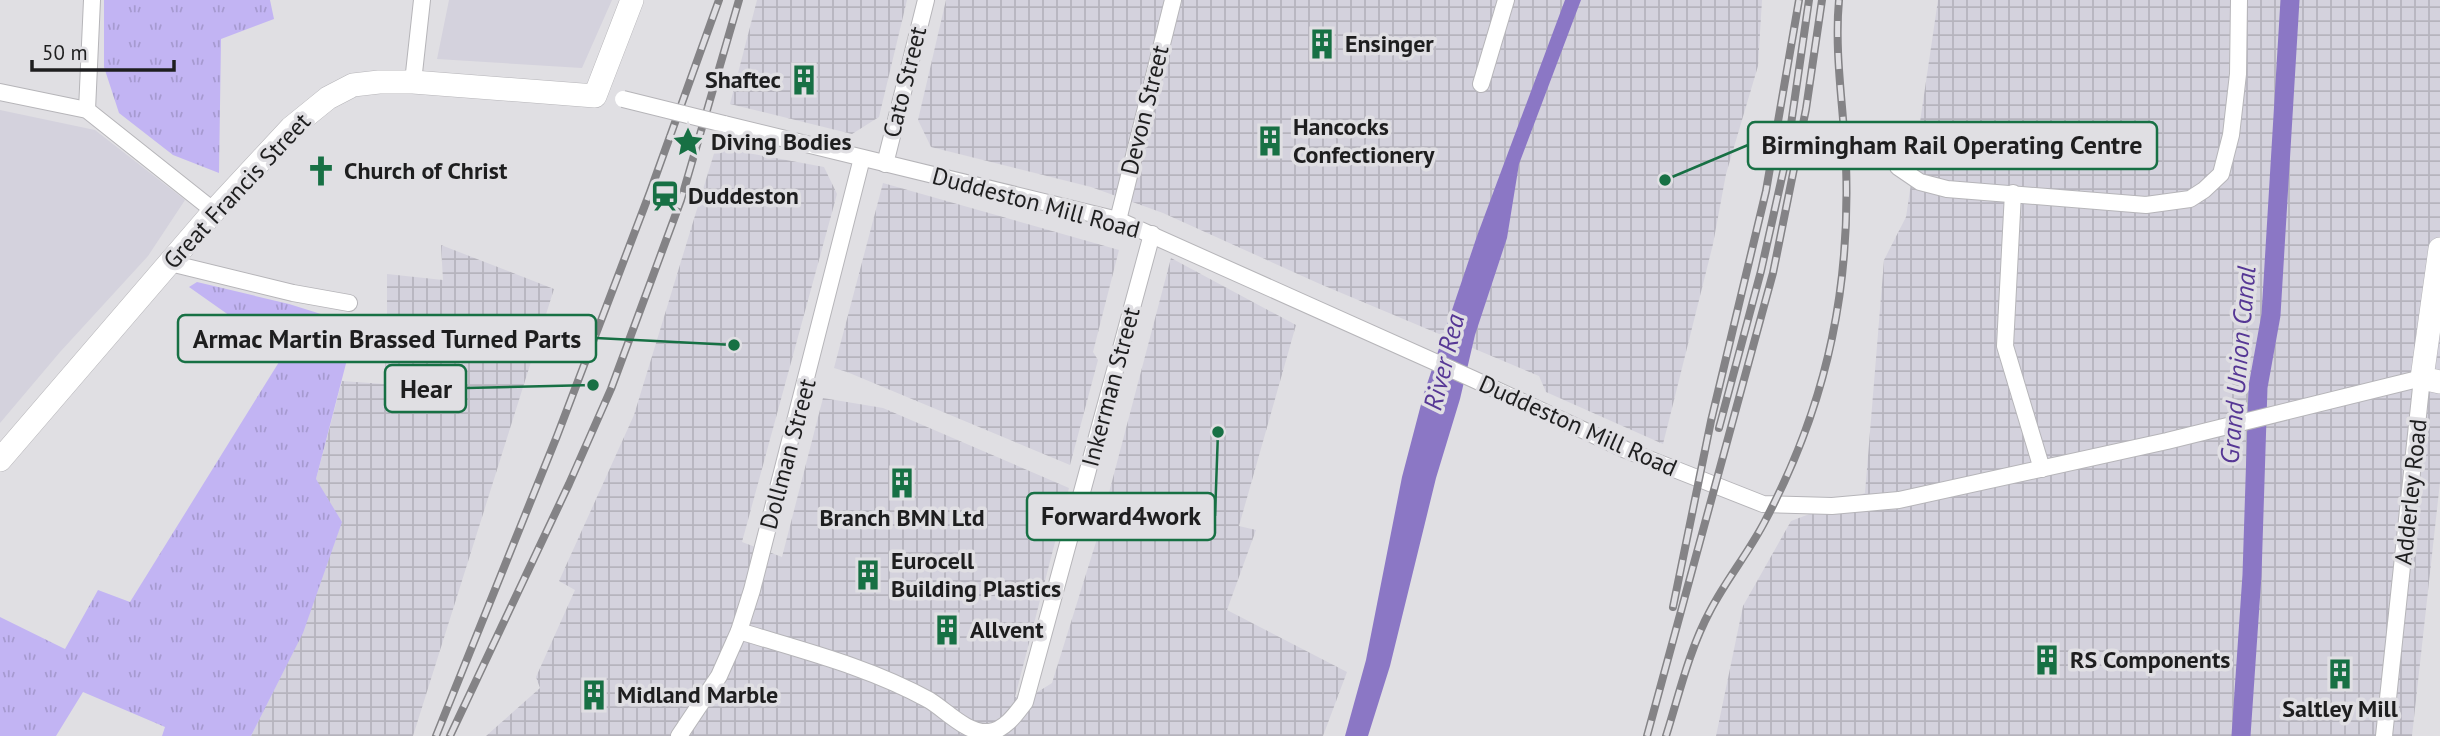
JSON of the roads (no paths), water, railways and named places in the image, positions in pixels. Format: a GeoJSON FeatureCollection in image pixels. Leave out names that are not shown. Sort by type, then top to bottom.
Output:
{"type":"FeatureCollection","features":[{"type":"Feature","properties":{"kind":"main road"},"geometry":{"type":"LineString","coordinates":[[595,96],[632,0]]}},
{"type":"Feature","properties":{"kind":"main road","name":"Great Francis Street"},"geometry":{"type":"LineString","coordinates":[[0,460],[214,211],[291,128],[328,97],[353,85],[379,82],[413,82],[595,96]]}},
{"type":"Feature","properties":{"kind":"main road","name":"Adderley Road"},"geometry":{"type":"LineString","coordinates":[[2431,380],[2440,249]]}},
{"type":"Feature","properties":{"kind":"street"},"geometry":{"type":"LineString","coordinates":[[87,110],[92,0]]}},
{"type":"Feature","properties":{"kind":"street"},"geometry":{"type":"LineString","coordinates":[[413,82],[422,0]]}},
{"type":"Feature","properties":{"kind":"street","name":"Cato Street"},"geometry":{"type":"LineString","coordinates":[[885,164],[926,0]]}},
{"type":"Feature","properties":{"kind":"street","name":"Devon Street"},"geometry":{"type":"LineString","coordinates":[[1118,220],[1173,0]]}},
{"type":"Feature","properties":{"kind":"street"},"geometry":{"type":"LineString","coordinates":[[1481,84],[1506,0]]}},
{"type":"Feature","properties":{"kind":"street"},"geometry":{"type":"LineString","coordinates":[[1898,167],[1920,182],[1947,189],[2146,205],[2190,200],[2221,174],[2231,135],[2238,74],[2238,0]]}},
{"type":"Feature","properties":{"kind":"street"},"geometry":{"type":"LineString","coordinates":[[0,92],[87,110],[214,211]]}},
{"type":"Feature","properties":{"kind":"street","name":"Duddeston Mill Road"},"geometry":{"type":"LineString","coordinates":[[595,96],[623,99],[1118,220],[1626,450],[1763,504],[1832,506],[1899,500],[2431,380]]}},
{"type":"Feature","properties":{"kind":"street","name":"Dollman Street"},"geometry":{"type":"LineString","coordinates":[[679,736],[719,676],[739,631],[759,564],[862,158]]}},
{"type":"Feature","properties":{"kind":"street"},"geometry":{"type":"LineString","coordinates":[[2012,193],[2005,346],[2042,469]]}},
{"type":"Feature","properties":{"kind":"street","name":"Inkerman Street"},"geometry":{"type":"LineString","coordinates":[[739,631],[865,669],[930,701],[972,730],[990,732],[1010,721],[1025,702],[1152,234]]}},
{"type":"Feature","properties":{"kind":"street"},"geometry":{"type":"LineString","coordinates":[[170,263],[293,293],[349,303]]}},
{"type":"Feature","properties":{"kind":"street","name":"Adderley Road"},"geometry":{"type":"LineString","coordinates":[[2384,736],[2431,380]]}},
{"type":"Feature","properties":{"kind":"water","name":"River Rea"},"geometry":{"type":"Polygon","coordinates":[[[1565,0],[1581,0],[1519,164],[1507,238],[1475,335],[1460,399],[1436,478],[1390,666],[1368,736],[1345,736],[1366,660],[1402,477],[1424,393],[1477,236],[1565,0]]]}},
{"type":"Feature","properties":{"kind":"waterway","name":"Grand Union Canal"},"geometry":{"type":"LineString","coordinates":[[2241,736],[2252,575],[2258,387],[2271,315],[2290,0]]}},
{"type":"Feature","properties":{"kind":"railway"},"geometry":{"type":"LineString","coordinates":[[436,736],[557,436],[650,192],[719,0]]}},
{"type":"Feature","properties":{"kind":"railway"},"geometry":{"type":"LineString","coordinates":[[450,736],[611,389],[681,200],[739,0]]}},
{"type":"Feature","properties":{"kind":"railway"},"geometry":{"type":"LineString","coordinates":[[1673,607],[1711,421],[1766,191],[1799,0]]}},
{"type":"Feature","properties":{"kind":"railway"},"geometry":{"type":"LineString","coordinates":[[1719,428],[1761,271],[1786,159],[1809,0]]}},
{"type":"Feature","properties":{"kind":"railway"},"geometry":{"type":"LineString","coordinates":[[1647,736],[1773,273],[1806,109],[1822,0]]}},
{"type":"Feature","properties":{"kind":"railway"},"geometry":{"type":"LineString","coordinates":[[1666,736],[1696,641],[1716,600],[1759,532],[1776,499],[1805,432],[1827,362],[1840,295],[1846,229],[1846,164],[1838,62],[1839,0]]}},
{"type":"Feature","properties":{"kind":"place","name":"Ensinger"},"geometry":{"type":"Point","coordinates":[1322,44]}},
{"type":"Feature","properties":{"kind":"place","name":"Shaftec"},"geometry":{"type":"Point","coordinates":[804,80]}},
{"type":"Feature","properties":{"kind":"place","name":"Hancocks Confectionery"},"geometry":{"type":"Point","coordinates":[1270,141]}},
{"type":"Feature","properties":{"kind":"place","name":"Diving Bodies"},"geometry":{"type":"Point","coordinates":[688,142]}},
{"type":"Feature","properties":{"kind":"place","name":"Church of Christ"},"geometry":{"type":"Point","coordinates":[321,171]}},
{"type":"Feature","properties":{"kind":"place","name":"Birmingham Rail Operating Centre"},"geometry":{"type":"Point","coordinates":[1665,180]}},
{"type":"Feature","properties":{"kind":"place","name":"Duddeston"},"geometry":{"type":"Point","coordinates":[665,196]}},
{"type":"Feature","properties":{"kind":"place","name":"Armac Martin Brassed Turned Parts"},"geometry":{"type":"Point","coordinates":[734,345]}},
{"type":"Feature","properties":{"kind":"place","name":"Hear"},"geometry":{"type":"Point","coordinates":[593,385]}},
{"type":"Feature","properties":{"kind":"place","name":"Forward4work"},"geometry":{"type":"Point","coordinates":[1218,432]}},
{"type":"Feature","properties":{"kind":"place","name":"Branch BMN Ltd"},"geometry":{"type":"Point","coordinates":[902,483]}},
{"type":"Feature","properties":{"kind":"place","name":"Eurocell Building Plastics"},"geometry":{"type":"Point","coordinates":[868,575]}},
{"type":"Feature","properties":{"kind":"place","name":"Allvent"},"geometry":{"type":"Point","coordinates":[947,630]}},
{"type":"Feature","properties":{"kind":"place","name":"RS Components"},"geometry":{"type":"Point","coordinates":[2047,660]}},
{"type":"Feature","properties":{"kind":"place","name":"Saltley Mill"},"geometry":{"type":"Point","coordinates":[2340,674]}},
{"type":"Feature","properties":{"kind":"place","name":"Midland Marble"},"geometry":{"type":"Point","coordinates":[594,695]}}]}
